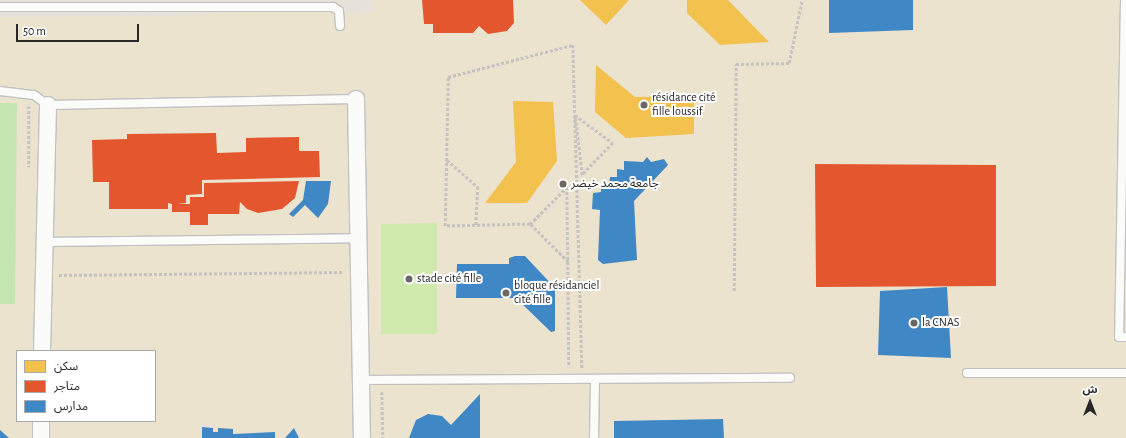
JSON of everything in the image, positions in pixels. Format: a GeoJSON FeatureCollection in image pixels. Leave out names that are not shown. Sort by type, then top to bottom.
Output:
{"type":"FeatureCollection","features":[{"type":"Feature","properties":{"kind":"street"},"geometry":{"type":"LineString","coordinates":[[356,99],[362,438]]}},
{"type":"Feature","properties":{"kind":"street"},"geometry":{"type":"LineString","coordinates":[[42,350],[48,105]]}},
{"type":"Feature","properties":{"kind":"street"},"geometry":{"type":"LineString","coordinates":[[41,422],[41,438]]}},
{"type":"Feature","properties":{"kind":"lane"},"geometry":{"type":"LineString","coordinates":[[1125,0],[1119,337],[1126,337]]}},
{"type":"Feature","properties":{"kind":"lane"},"geometry":{"type":"LineString","coordinates":[[0,7],[333,6],[340,11],[340,26]]}},
{"type":"Feature","properties":{"kind":"lane"},"geometry":{"type":"LineString","coordinates":[[0,91],[34,95],[48,105],[356,99]]}},
{"type":"Feature","properties":{"kind":"lane"},"geometry":{"type":"LineString","coordinates":[[45,242],[358,238]]}},
{"type":"Feature","properties":{"kind":"lane"},"geometry":{"type":"LineString","coordinates":[[967,373],[1126,373]]}},
{"type":"Feature","properties":{"kind":"lane"},"geometry":{"type":"LineString","coordinates":[[361,380],[790,378]]}},
{"type":"Feature","properties":{"kind":"lane"},"geometry":{"type":"LineString","coordinates":[[594,438],[595,379]]}},
{"type":"Feature","properties":{"kind":"path"},"geometry":{"type":"LineString","coordinates":[[734,291],[736,64],[789,63],[802,0]]}},
{"type":"Feature","properties":{"kind":"path"},"geometry":{"type":"LineString","coordinates":[[569,379],[567,187],[530,224],[445,226],[448,77],[573,45],[582,379]]}},
{"type":"Feature","properties":{"kind":"path"},"geometry":{"type":"LineString","coordinates":[[28,101],[29,171]]}},
{"type":"Feature","properties":{"kind":"path"},"geometry":{"type":"LineString","coordinates":[[575,115],[614,143],[582,175],[576,122],[575,115]]}},
{"type":"Feature","properties":{"kind":"path"},"geometry":{"type":"LineString","coordinates":[[447,160],[478,187],[476,225]]}},
{"type":"Feature","properties":{"kind":"path"},"geometry":{"type":"LineString","coordinates":[[530,224],[568,262]]}},
{"type":"Feature","properties":{"kind":"path"},"geometry":{"type":"LineString","coordinates":[[56,275],[344,271],[344,279]]}},
{"type":"Feature","properties":{"kind":"path"},"geometry":{"type":"LineString","coordinates":[[383,438],[382,391],[389,391]]}},
{"type":"Feature","properties":{"kind":"shaded area","name":"جامعة محمد خيضر"},"geometry":{"type":"Polygon","coordinates":[[[372,0],[1126,0],[1126,438],[0,438],[0,17],[190,15],[333,7],[338,13],[373,12],[372,0]]]}},
{"type":"Feature","properties":{"kind":"green space"},"geometry":{"type":"Polygon","coordinates":[[[0,103],[17,103],[15,304],[0,304],[0,103]]]}},
{"type":"Feature","properties":{"kind":"green space","name":"stade cité fille"},"geometry":{"type":"Polygon","coordinates":[[[437,223],[437,334],[381,334],[381,224],[437,223]]]}},
{"type":"Feature","properties":{"kind":"building: سكن"},"geometry":{"type":"Polygon","coordinates":[[[580,0],[629,0],[606,25],[580,0]]]}},
{"type":"Feature","properties":{"kind":"building: سكن"},"geometry":{"type":"Polygon","coordinates":[[[687,0],[728,0],[769,42],[720,45],[687,13],[687,0]]]}},
{"type":"Feature","properties":{"kind":"building: سكن","name":"résidance cité fille loussif"},"geometry":{"type":"Polygon","coordinates":[[[596,65],[635,97],[694,96],[694,134],[626,138],[595,112],[596,65]]]}},
{"type":"Feature","properties":{"kind":"building: سكن"},"geometry":{"type":"Polygon","coordinates":[[[513,101],[553,102],[557,161],[527,203],[485,203],[516,162],[513,101]]]}},
{"type":"Feature","properties":{"kind":"building: متاجر"},"geometry":{"type":"Polygon","coordinates":[[[422,0],[513,0],[514,23],[507,31],[488,34],[479,26],[473,33],[433,33],[433,24],[424,24],[422,0]]]}},
{"type":"Feature","properties":{"kind":"building: متاجر"},"geometry":{"type":"Polygon","coordinates":[[[216,133],[217,153],[246,152],[246,138],[299,137],[299,151],[319,151],[320,177],[202,180],[202,194],[186,195],[186,203],[178,204],[190,204],[190,197],[204,197],[204,183],[299,181],[295,198],[282,209],[258,213],[247,209],[240,202],[239,214],[208,214],[208,225],[190,225],[190,212],[172,212],[172,204],[168,203],[168,209],[109,209],[109,182],[93,182],[92,140],[127,139],[127,134],[216,133]]]}},
{"type":"Feature","properties":{"kind":"building: متاجر"},"geometry":{"type":"Polygon","coordinates":[[[815,164],[996,165],[996,286],[816,287],[815,164]]]}},
{"type":"Feature","properties":{"kind":"building: مدارس"},"geometry":{"type":"Polygon","coordinates":[[[829,0],[913,0],[913,30],[829,33],[829,0]]]}},
{"type":"Feature","properties":{"kind":"building: مدارس"},"geometry":{"type":"Polygon","coordinates":[[[647,157],[651,162],[664,159],[668,165],[634,201],[637,260],[603,264],[598,260],[600,210],[592,209],[593,193],[601,192],[601,185],[609,185],[610,177],[617,177],[617,169],[624,170],[624,161],[643,162],[647,157]]]}},
{"type":"Feature","properties":{"kind":"building: مدارس"},"geometry":{"type":"Polygon","coordinates":[[[306,181],[331,181],[328,204],[318,218],[305,205],[293,217],[289,214],[303,200],[306,181]]]}},
{"type":"Feature","properties":{"kind":"building: مدارس","name":"bloque résidanciel cité fille"},"geometry":{"type":"Polygon","coordinates":[[[515,256],[525,256],[555,288],[555,331],[551,332],[516,298],[456,298],[457,264],[509,264],[509,258],[515,256]]]}},
{"type":"Feature","properties":{"kind":"building: مدارس","name":"la CNAS"},"geometry":{"type":"Polygon","coordinates":[[[947,287],[951,358],[878,355],[880,291],[947,287]]]}},
{"type":"Feature","properties":{"kind":"building: مدارس"},"geometry":{"type":"Polygon","coordinates":[[[480,394],[480,438],[409,438],[416,420],[428,414],[442,416],[451,425],[480,394]]]}},
{"type":"Feature","properties":{"kind":"building: مدارس"},"geometry":{"type":"Polygon","coordinates":[[[723,419],[724,438],[614,438],[614,421],[723,419]]]}},
{"type":"Feature","properties":{"kind":"building: مدارس"},"geometry":{"type":"Polygon","coordinates":[[[202,427],[213,428],[213,432],[218,432],[218,428],[233,429],[233,434],[275,432],[275,438],[202,438],[202,427]]]}},
{"type":"Feature","properties":{"kind":"building: مدارس"},"geometry":{"type":"Polygon","coordinates":[[[294,428],[299,438],[285,438],[294,428]]]}},
{"type":"Feature","properties":{"kind":"building: مدارس"},"geometry":{"type":"Polygon","coordinates":[[[0,430],[9,438],[0,438],[0,430]]]}},
{"type":"Feature","properties":{"kind":"place","name":"résidance cité fille loussif"},"geometry":{"type":"Point","coordinates":[644,105]}},
{"type":"Feature","properties":{"kind":"place","name":"جامعة محمد خيضر"},"geometry":{"type":"Point","coordinates":[563,184]}},
{"type":"Feature","properties":{"kind":"place","name":"stade cité fille"},"geometry":{"type":"Point","coordinates":[409,279]}},
{"type":"Feature","properties":{"kind":"place","name":"bloque résidanciel cité fille"},"geometry":{"type":"Point","coordinates":[506,293]}},
{"type":"Feature","properties":{"kind":"place","name":"la CNAS"},"geometry":{"type":"Point","coordinates":[914,323]}}]}
